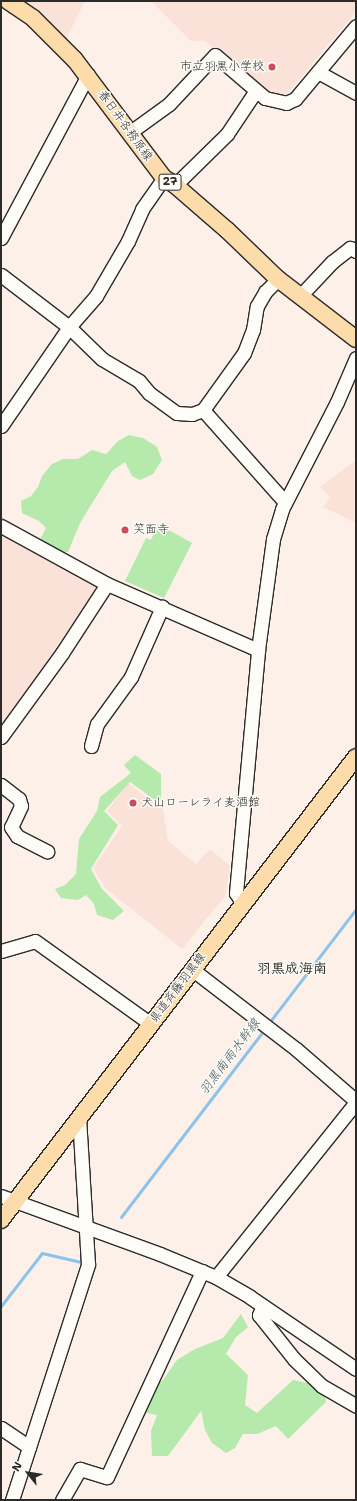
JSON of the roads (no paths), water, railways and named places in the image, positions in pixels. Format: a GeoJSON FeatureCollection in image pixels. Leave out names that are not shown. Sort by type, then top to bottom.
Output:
{"type":"FeatureCollection","features":[{"type":"Feature","properties":{"kind":"main road","name":"春日井各務原線"},"geometry":{"type":"LineString","coordinates":[[8,1],[50,34],[88,75],[129,133],[169,181],[278,279],[356,340]]}},
{"type":"Feature","properties":{"kind":"main road","name":"県道斉藤羽黒線"},"geometry":{"type":"LineString","coordinates":[[1,1220],[8,1199],[79,1118],[243,904],[354,763]]}},
{"type":"Feature","properties":{"kind":"street"},"geometry":{"type":"LineString","coordinates":[[129,133],[169,104],[215,55],[255,92],[265,98],[286,103],[295,99],[356,26]]}},
{"type":"Feature","properties":{"kind":"street"},"geometry":{"type":"LineString","coordinates":[[318,72],[356,94]]}},
{"type":"Feature","properties":{"kind":"street"},"geometry":{"type":"LineString","coordinates":[[1,238],[88,75]]}},
{"type":"Feature","properties":{"kind":"street"},"geometry":{"type":"LineString","coordinates":[[1,426],[69,327],[96,296],[128,241],[142,209],[169,181],[227,134],[255,92]]}},
{"type":"Feature","properties":{"kind":"street"},"geometry":{"type":"LineString","coordinates":[[300,296],[332,262],[350,248],[356,251]]}},
{"type":"Feature","properties":{"kind":"street"},"geometry":{"type":"LineString","coordinates":[[1,275],[69,327],[102,359],[139,381],[149,393],[177,413],[192,414],[203,410],[244,353],[257,306],[265,292],[278,279]]}},
{"type":"Feature","properties":{"kind":"street"},"geometry":{"type":"LineString","coordinates":[[243,904],[236,893],[258,650],[273,539],[285,502],[336,402],[356,358]]}},
{"type":"Feature","properties":{"kind":"street"},"geometry":{"type":"LineString","coordinates":[[203,410],[285,502]]}},
{"type":"Feature","properties":{"kind":"street"},"geometry":{"type":"LineString","coordinates":[[1,526],[106,584],[162,607],[258,650]]}},
{"type":"Feature","properties":{"kind":"street"},"geometry":{"type":"LineString","coordinates":[[1,737],[62,652],[106,584]]}},
{"type":"Feature","properties":{"kind":"street"},"geometry":{"type":"LineString","coordinates":[[91,746],[97,724],[131,677],[162,607]]}},
{"type":"Feature","properties":{"kind":"street"},"geometry":{"type":"LineString","coordinates":[[1,785],[19,799],[21,806],[12,827],[17,836],[47,852]]}},
{"type":"Feature","properties":{"kind":"street"},"geometry":{"type":"LineString","coordinates":[[1,951],[35,941],[151,1024]]}},
{"type":"Feature","properties":{"kind":"street"},"geometry":{"type":"LineString","coordinates":[[193,970],[356,1101],[216,1277]]}},
{"type":"Feature","properties":{"kind":"street"},"geometry":{"type":"LineString","coordinates":[[12,1500],[88,1264],[87,1228],[81,1178],[79,1118]]}},
{"type":"Feature","properties":{"kind":"street"},"geometry":{"type":"LineString","coordinates":[[8,1199],[216,1277],[356,1369]]}},
{"type":"Feature","properties":{"kind":"street"},"geometry":{"type":"LineString","coordinates":[[62,1500],[80,1469],[107,1477],[202,1271]]}},
{"type":"Feature","properties":{"kind":"street"},"geometry":{"type":"LineString","coordinates":[[262,1306],[259,1315],[294,1359],[322,1386],[356,1406]]}},
{"type":"Feature","properties":{"kind":"street"},"geometry":{"type":"LineString","coordinates":[[1,1428],[29,1447]]}},
{"type":"Feature","properties":{"kind":"waterway","name":"羽黒南雨水幹線"},"geometry":{"type":"LineString","coordinates":[[268,1024],[356,909]]}},
{"type":"Feature","properties":{"kind":"waterway","name":"羽黒南雨水幹線"},"geometry":{"type":"LineString","coordinates":[[121,1217],[264,1030]]}},
{"type":"Feature","properties":{"kind":"waterway","name":"羽黒南雨水幹線"},"geometry":{"type":"LineString","coordinates":[[1,1306],[42,1253],[81,1262],[82,1257]]}},
{"type":"Feature","properties":{"kind":"place","name":"市立羽黒小学校"},"geometry":{"type":"Point","coordinates":[272,67]}},
{"type":"Feature","properties":{"kind":"place","name":"笑面寺"},"geometry":{"type":"Point","coordinates":[125,530]}},
{"type":"Feature","properties":{"kind":"place","name":"犬山ローレライ麦酒館"},"geometry":{"type":"Point","coordinates":[133,803]}},
{"type":"Feature","properties":{"kind":"district","name":"羽黒成海南"},"geometry":{"type":"Point","coordinates":[292,968]}}]}
